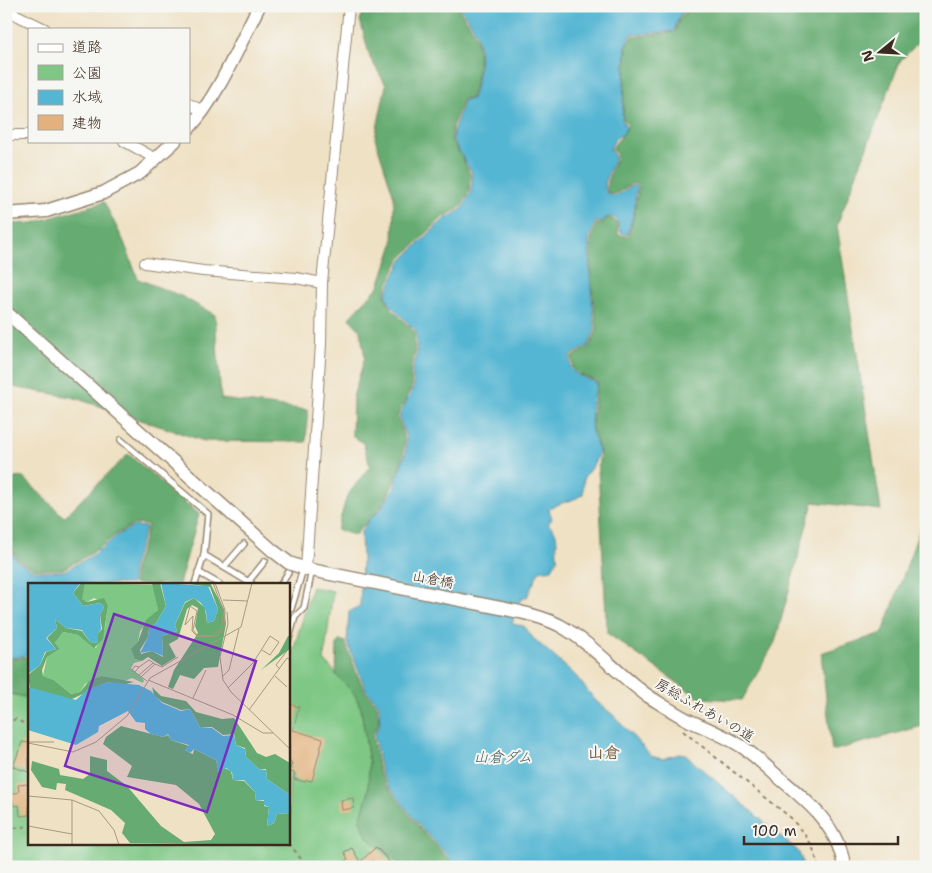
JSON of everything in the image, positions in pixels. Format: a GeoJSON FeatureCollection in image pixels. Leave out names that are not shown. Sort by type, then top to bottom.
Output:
{"type":"FeatureCollection","features":[{"type":"Feature","properties":{"kind":"street"},"geometry":{"type":"LineString","coordinates":[[190,127],[203,112],[219,84],[259,6]]}},
{"type":"Feature","properties":{"kind":"street"},"geometry":{"type":"LineString","coordinates":[[307,569],[321,344],[322,283],[349,6]]}},
{"type":"Feature","properties":{"kind":"street"},"geometry":{"type":"LineString","coordinates":[[6,10],[43,28]]}},
{"type":"Feature","properties":{"kind":"street"},"geometry":{"type":"LineString","coordinates":[[190,105],[203,112]]}},
{"type":"Feature","properties":{"kind":"street"},"geometry":{"type":"LineString","coordinates":[[6,135],[28,135]]}},
{"type":"Feature","properties":{"kind":"street"},"geometry":{"type":"LineString","coordinates":[[126,142],[156,159]]}},
{"type":"Feature","properties":{"kind":"street"},"geometry":{"type":"LineString","coordinates":[[6,214],[46,211],[103,193],[140,173],[174,142]]}},
{"type":"Feature","properties":{"kind":"street"},"geometry":{"type":"LineString","coordinates":[[145,263],[203,271],[296,278],[322,283]]}},
{"type":"Feature","properties":{"kind":"street","name":"山倉橋"},"geometry":{"type":"LineString","coordinates":[[6,312],[272,550],[289,563],[307,569],[520,612]]}},
{"type":"Feature","properties":{"kind":"street","name":"房総ふれあいの道"},"geometry":{"type":"LineString","coordinates":[[520,612],[545,619],[574,634],[647,695],[688,720],[712,730],[744,748],[802,796],[819,813],[832,831],[842,853],[844,867]]}},
{"type":"Feature","properties":{"kind":"lane"},"geometry":{"type":"LineString","coordinates":[[121,440],[208,514],[204,555],[195,583]]}},
{"type":"Feature","properties":{"kind":"lane"},"geometry":{"type":"LineString","coordinates":[[224,567],[244,544]]}},
{"type":"Feature","properties":{"kind":"lane"},"geometry":{"type":"LineString","coordinates":[[204,555],[250,583],[265,562]]}},
{"type":"Feature","properties":{"kind":"lane"},"geometry":{"type":"LineString","coordinates":[[297,615],[290,608],[307,569]]}},
{"type":"Feature","properties":{"kind":"lane"},"geometry":{"type":"LineString","coordinates":[[290,628],[297,615],[304,608],[307,569]]}},
{"type":"Feature","properties":{"kind":"lane"},"geometry":{"type":"LineString","coordinates":[[198,572],[216,583]]}},
{"type":"Feature","properties":{"kind":"lane"},"geometry":{"type":"LineString","coordinates":[[282,583],[288,574]]}},
{"type":"Feature","properties":{"kind":"path"},"geometry":{"type":"LineString","coordinates":[[6,725],[15,719],[28,726]]}},
{"type":"Feature","properties":{"kind":"path"},"geometry":{"type":"LineString","coordinates":[[677,726],[791,818],[808,839],[815,853],[818,867]]}},
{"type":"Feature","properties":{"kind":"path"},"geometry":{"type":"LineString","coordinates":[[6,829],[28,826]]}},
{"type":"Feature","properties":{"kind":"path"},"geometry":{"type":"LineString","coordinates":[[290,844],[307,867]]}},
{"type":"Feature","properties":{"kind":"green space"},"geometry":{"type":"Polygon","coordinates":[[[366,6],[457,6],[475,37],[478,64],[476,82],[471,98],[463,99],[452,127],[452,142],[470,174],[469,192],[461,207],[442,218],[400,259],[388,283],[385,296],[391,308],[414,331],[415,353],[410,371],[412,386],[397,417],[404,439],[403,457],[397,476],[379,509],[355,535],[337,530],[347,496],[370,466],[363,443],[352,435],[353,397],[365,357],[360,330],[349,318],[379,286],[393,244],[394,197],[375,138],[386,85],[370,58],[360,20],[366,6]]]}},
{"type":"Feature","properties":{"kind":"green space"},"geometry":{"type":"Polygon","coordinates":[[[695,6],[926,6],[926,35],[900,61],[837,225],[881,510],[813,502],[775,642],[742,700],[699,698],[607,633],[598,469],[600,452],[592,428],[598,382],[579,374],[573,369],[572,357],[589,347],[597,331],[591,276],[591,239],[597,223],[601,225],[607,218],[613,219],[617,224],[618,234],[628,237],[634,215],[639,185],[633,183],[616,194],[608,193],[607,188],[608,179],[617,155],[612,149],[628,125],[623,119],[627,44],[632,37],[675,32],[680,17],[695,6]]]}},
{"type":"Feature","properties":{"kind":"green space"},"geometry":{"type":"Polygon","coordinates":[[[104,202],[124,242],[138,279],[181,296],[215,315],[221,399],[308,410],[306,442],[204,441],[72,397],[6,386],[6,224],[33,223],[104,202]]]}},
{"type":"Feature","properties":{"kind":"green space"},"geometry":{"type":"Polygon","coordinates":[[[128,454],[199,514],[179,583],[134,583],[134,569],[148,525],[135,524],[118,533],[92,553],[63,569],[35,569],[18,560],[6,539],[6,479],[23,477],[64,517],[128,454]]]}},
{"type":"Feature","properties":{"kind":"green space"},"geometry":{"type":"Polygon","coordinates":[[[926,511],[926,725],[832,751],[821,653],[883,633],[926,511]]]}},
{"type":"Feature","properties":{"kind":"green space"},"geometry":{"type":"Polygon","coordinates":[[[312,587],[333,591],[324,660],[354,693],[361,708],[369,763],[368,794],[360,820],[368,838],[404,867],[6,867],[6,693],[28,698],[28,846],[290,846],[290,662],[312,587]]]}},
{"type":"Feature","properties":{"kind":"green space"},"geometry":{"type":"Polygon","coordinates":[[[340,640],[345,642],[365,691],[377,705],[379,723],[372,735],[379,772],[386,785],[417,825],[456,867],[404,867],[368,838],[360,820],[368,794],[369,763],[361,708],[354,693],[336,675],[337,643],[340,640]]]}},
{"type":"Feature","properties":{"kind":"green space"},"geometry":{"type":"Polygon","coordinates":[[[28,657],[28,698],[6,693],[6,658],[28,657]]]}},
{"type":"Feature","properties":{"kind":"water","name":"山倉ダム"},"geometry":{"type":"Polygon","coordinates":[[[459,6],[693,6],[679,16],[674,31],[631,35],[626,44],[622,120],[626,126],[624,133],[615,139],[610,149],[615,156],[606,179],[605,188],[607,194],[616,196],[633,185],[637,186],[633,215],[627,235],[620,232],[614,217],[607,217],[601,223],[596,221],[589,239],[595,331],[588,346],[570,356],[571,369],[578,375],[597,383],[592,403],[591,428],[599,452],[594,464],[584,477],[583,494],[549,509],[552,519],[548,524],[555,532],[558,558],[552,569],[539,571],[527,597],[520,600],[512,624],[524,626],[533,638],[575,675],[596,701],[613,715],[651,756],[662,759],[683,753],[798,851],[802,860],[802,867],[458,867],[418,824],[387,784],[381,772],[374,735],[380,724],[379,705],[366,690],[347,642],[349,612],[360,606],[361,531],[380,510],[394,488],[406,451],[406,437],[399,417],[414,386],[412,371],[417,353],[416,331],[392,307],[386,296],[402,260],[443,220],[462,209],[471,192],[472,173],[453,141],[454,128],[464,100],[472,99],[477,82],[480,55],[474,29],[459,6]]]}},
{"type":"Feature","properties":{"kind":"water"},"geometry":{"type":"Polygon","coordinates":[[[135,526],[146,527],[132,569],[132,583],[28,583],[28,655],[12,658],[6,656],[6,542],[17,561],[35,571],[64,571],[93,555],[119,534],[135,526]]]}},
{"type":"Feature","properties":{"kind":"building"},"geometry":{"type":"Polygon","coordinates":[[[290,704],[299,707],[293,730],[323,739],[312,781],[306,780],[305,782],[294,779],[295,773],[290,772],[292,763],[290,762],[290,704]]]}},
{"type":"Feature","properties":{"kind":"building"},"geometry":{"type":"Polygon","coordinates":[[[22,742],[28,743],[28,772],[13,767],[22,742]]]}},
{"type":"Feature","properties":{"kind":"building"},"geometry":{"type":"Polygon","coordinates":[[[28,784],[28,815],[20,816],[19,805],[14,806],[11,794],[19,792],[18,785],[28,784]]]}},
{"type":"Feature","properties":{"kind":"building"},"geometry":{"type":"Polygon","coordinates":[[[353,798],[354,808],[342,810],[341,800],[353,798]]]}},
{"type":"Feature","properties":{"kind":"building"},"geometry":{"type":"Polygon","coordinates":[[[376,847],[394,867],[378,867],[373,861],[363,867],[335,867],[348,859],[344,852],[352,848],[360,862],[376,847]]]}},
{"type":"Feature","properties":{"kind":"district","name":"山倉"},"geometry":{"type":"Point","coordinates":[604,752]}}]}
